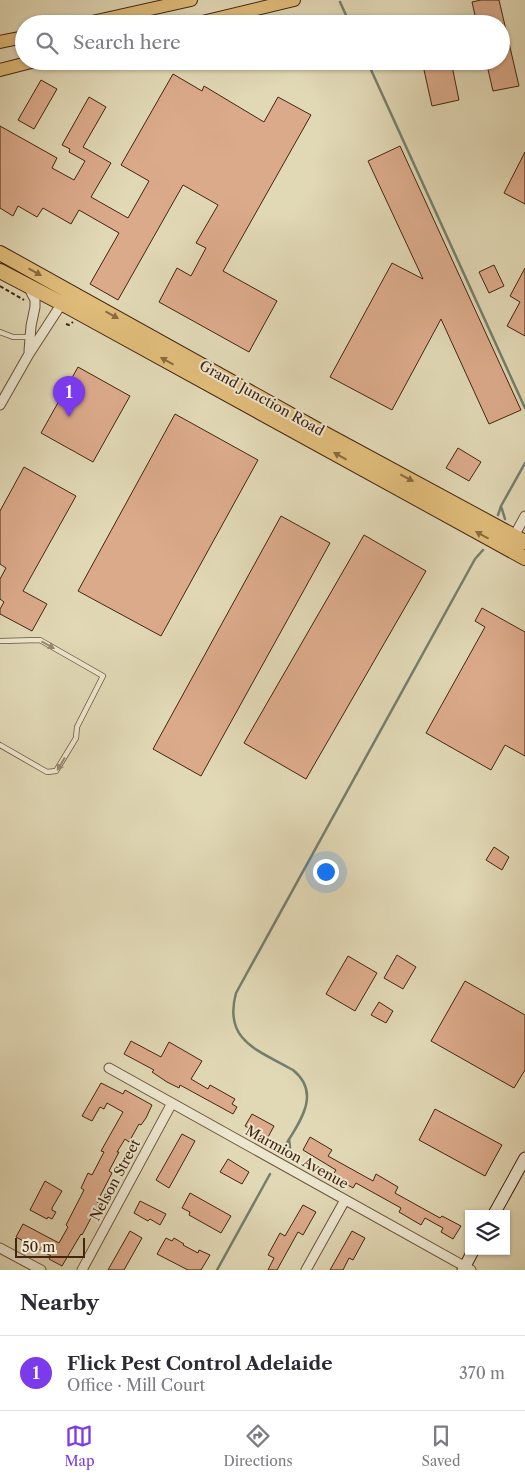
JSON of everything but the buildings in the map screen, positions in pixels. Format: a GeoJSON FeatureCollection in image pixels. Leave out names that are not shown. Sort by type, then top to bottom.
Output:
{"type":"FeatureCollection","features":[{"type":"Feature","properties":{"kind":"highway","name":"Grand Junction Road"},"geometry":{"type":"LineString","coordinates":[[0,253],[69,291],[525,558]]}},
{"type":"Feature","properties":{"kind":"highway","name":"Grand Junction Road"},"geometry":{"type":"LineString","coordinates":[[0,271],[520,539]]}},
{"type":"Feature","properties":{"kind":"main road"},"geometry":{"type":"LineString","coordinates":[[124,15],[191,0]]}},
{"type":"Feature","properties":{"kind":"main road"},"geometry":{"type":"LineString","coordinates":[[232,15],[294,0]]}},
{"type":"Feature","properties":{"kind":"main road"},"geometry":{"type":"LineString","coordinates":[[0,34],[15,36]]}},
{"type":"Feature","properties":{"kind":"main road"},"geometry":{"type":"LineString","coordinates":[[0,42],[15,39]]}},
{"type":"Feature","properties":{"kind":"main road"},"geometry":{"type":"LineString","coordinates":[[0,70],[15,66]]}},
{"type":"Feature","properties":{"kind":"main road"},"geometry":{"type":"LineString","coordinates":[[496,1210],[525,1158]]}},
{"type":"Feature","properties":{"kind":"main road"},"geometry":{"type":"LineString","coordinates":[[466,1269],[471,1255]]}},
{"type":"Feature","properties":{"kind":"street"},"geometry":{"type":"LineString","coordinates":[[27,285],[35,300],[29,354]]}},
{"type":"Feature","properties":{"kind":"street"},"geometry":{"type":"LineString","coordinates":[[0,405],[29,354],[63,304],[69,291]]}},
{"type":"Feature","properties":{"kind":"street"},"geometry":{"type":"LineString","coordinates":[[508,549],[520,539],[525,516]]}},
{"type":"Feature","properties":{"kind":"street","name":"Marmion Avenue"},"geometry":{"type":"LineString","coordinates":[[109,1068],[466,1269]]}},
{"type":"Feature","properties":{"kind":"street","name":"Nelson Street"},"geometry":{"type":"LineString","coordinates":[[82,1270],[172,1103]]}},
{"type":"Feature","properties":{"kind":"street"},"geometry":{"type":"LineString","coordinates":[[306,1270],[345,1200]]}},
{"type":"Feature","properties":{"kind":"street"},"geometry":{"type":"LineString","coordinates":[[0,1248],[41,1270]]}},
{"type":"Feature","properties":{"kind":"lane"},"geometry":{"type":"LineString","coordinates":[[0,332],[13,337],[30,337]]}},
{"type":"Feature","properties":{"kind":"lane"},"geometry":{"type":"LineString","coordinates":[[0,641],[40,640],[104,676],[76,727],[76,738],[56,771],[47,772],[0,745]]}},
{"type":"Feature","properties":{"kind":"path"},"geometry":{"type":"LineString","coordinates":[[0,286],[26,301]]}},
{"type":"Feature","properties":{"kind":"waterway"},"geometry":{"type":"LineString","coordinates":[[340,2],[346,15]]}},
{"type":"Feature","properties":{"kind":"waterway"},"geometry":{"type":"LineString","coordinates":[[371,70],[525,408]]}},
{"type":"Feature","properties":{"kind":"waterway"},"geometry":{"type":"LineString","coordinates":[[498,515],[525,463]]}},
{"type":"Feature","properties":{"kind":"waterway"},"geometry":{"type":"LineString","coordinates":[[501,506],[505,519]]}},
{"type":"Feature","properties":{"kind":"waterway"},"geometry":{"type":"LineString","coordinates":[[282,1151],[300,1121],[307,1100],[306,1090],[302,1080],[293,1070],[256,1050],[239,1033],[233,1009],[236,993],[475,559],[483,550]]}},
{"type":"Feature","properties":{"kind":"waterway"},"geometry":{"type":"LineString","coordinates":[[289,1139],[290,1148]]}},
{"type":"Feature","properties":{"kind":"waterway"},"geometry":{"type":"LineString","coordinates":[[217,1270],[270,1174]]}},
{"type":"Feature","properties":{"kind":"place","name":"Flick Pest Control Adelaide"},"geometry":{"type":"Point","coordinates":[69,417]}}]}
